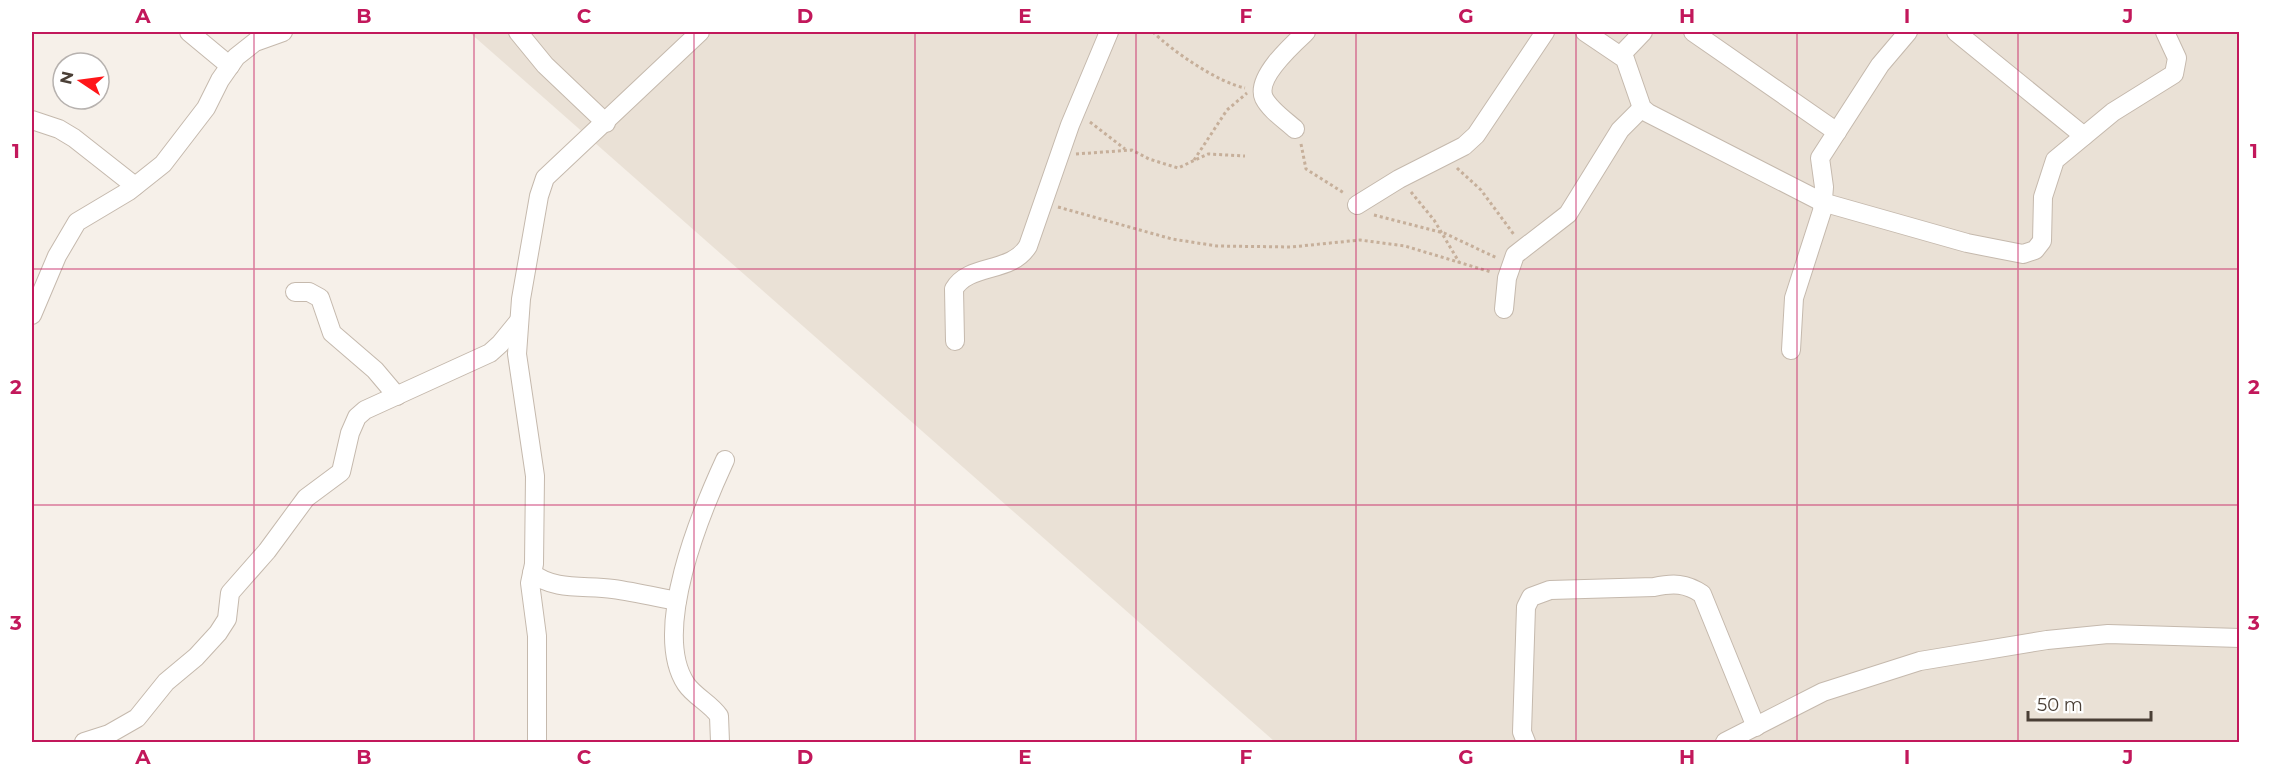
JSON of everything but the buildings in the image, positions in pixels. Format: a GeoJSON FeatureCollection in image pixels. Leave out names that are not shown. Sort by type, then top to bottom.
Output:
{"type":"FeatureCollection","features":[{"type":"Feature","properties":{"kind":"street"},"geometry":{"type":"LineString","coordinates":[[189,32],[230,66]]}},
{"type":"Feature","properties":{"kind":"street"},"geometry":{"type":"LineString","coordinates":[[32,315],[70,231],[90,213],[135,186],[164,164],[206,108],[230,66],[255,42],[283,32]]}},
{"type":"Feature","properties":{"kind":"street"},"geometry":{"type":"LineString","coordinates":[[518,32],[545,65],[606,123]]}},
{"type":"Feature","properties":{"kind":"street"},"geometry":{"type":"LineString","coordinates":[[537,742],[537,636],[530,583],[535,476],[517,354],[518,322],[536,213],[545,178],[700,32]]}},
{"type":"Feature","properties":{"kind":"street"},"geometry":{"type":"LineString","coordinates":[[955,341],[953,294],[957,284],[965,277],[1008,264],[1023,254],[1035,230],[1060,156],[1109,32]]}},
{"type":"Feature","properties":{"kind":"street"},"geometry":{"type":"LineString","coordinates":[[1295,129],[1269,106],[1263,92],[1266,78],[1287,49],[1306,32]]}},
{"type":"Feature","properties":{"kind":"street"},"geometry":{"type":"LineString","coordinates":[[1357,205],[1399,179],[1464,146],[1476,135],[1545,32]]}},
{"type":"Feature","properties":{"kind":"street"},"geometry":{"type":"LineString","coordinates":[[1585,32],[1621,55],[1642,108],[1822,202],[1967,243],[2023,254],[2035,250],[2042,241],[2043,198],[2055,160],[2113,112],[2171,78],[2176,69],[2177,58],[2165,32]]}},
{"type":"Feature","properties":{"kind":"street"},"geometry":{"type":"LineString","coordinates":[[1621,55],[1643,32]]}},
{"type":"Feature","properties":{"kind":"street"},"geometry":{"type":"LineString","coordinates":[[1693,32],[1836,132]]}},
{"type":"Feature","properties":{"kind":"street"},"geometry":{"type":"LineString","coordinates":[[1791,350],[1794,298],[1815,234],[1822,202],[1824,187],[1819,162],[1880,65],[1908,32]]}},
{"type":"Feature","properties":{"kind":"street"},"geometry":{"type":"LineString","coordinates":[[1956,32],[2084,136]]}},
{"type":"Feature","properties":{"kind":"street"},"geometry":{"type":"LineString","coordinates":[[1504,309],[1509,271],[1523,248],[1568,214],[1620,130],[1642,108]]}},
{"type":"Feature","properties":{"kind":"street"},"geometry":{"type":"LineString","coordinates":[[32,120],[74,138],[135,186]]}},
{"type":"Feature","properties":{"kind":"street"},"geometry":{"type":"LineString","coordinates":[[295,292],[309,292],[320,298],[332,333],[337,340],[375,370],[397,396]]}},
{"type":"Feature","properties":{"kind":"street"},"geometry":{"type":"LineString","coordinates":[[84,742],[109,734],[137,718],[174,674],[207,645],[227,619],[230,593],[267,551],[306,498],[341,472],[357,417],[365,410],[490,353],[518,322]]}},
{"type":"Feature","properties":{"kind":"street"},"geometry":{"type":"LineString","coordinates":[[720,742],[718,716],[687,685],[681,674],[675,628],[681,573],[699,521],[725,460]]}},
{"type":"Feature","properties":{"kind":"street"},"geometry":{"type":"LineString","coordinates":[[532,573],[540,580],[551,583],[611,589],[677,601]]}},
{"type":"Feature","properties":{"kind":"street"},"geometry":{"type":"LineString","coordinates":[[1526,742],[1522,732],[1526,607],[1531,597],[1550,590],[1654,587],[1671,583],[1690,586],[1702,594],[1756,727]]}},
{"type":"Feature","properties":{"kind":"street"},"geometry":{"type":"LineString","coordinates":[[1725,742],[1823,692],[1920,661],[2047,640],[2108,634],[2240,638]]}},
{"type":"Feature","properties":{"kind":"path"},"geometry":{"type":"LineString","coordinates":[[1153,32],[1221,79],[1252,90],[1227,110],[1191,164]]}},
{"type":"Feature","properties":{"kind":"path"},"geometry":{"type":"LineString","coordinates":[[1079,106],[1094,126],[1125,149],[1171,166],[1178,168],[1191,164],[1208,154],[1245,156]]}},
{"type":"Feature","properties":{"kind":"path"},"geometry":{"type":"LineString","coordinates":[[1295,129],[1301,142],[1306,169],[1357,205],[1370,213],[1444,234],[1509,271]]}},
{"type":"Feature","properties":{"kind":"path"},"geometry":{"type":"LineString","coordinates":[[1060,156],[1125,149]]}},
{"type":"Feature","properties":{"kind":"path"},"geometry":{"type":"LineString","coordinates":[[1446,156],[1480,190],[1523,248]]}},
{"type":"Feature","properties":{"kind":"path"},"geometry":{"type":"LineString","coordinates":[[1399,179],[1422,202],[1444,234],[1459,262]]}},
{"type":"Feature","properties":{"kind":"path"},"geometry":{"type":"LineString","coordinates":[[1041,207],[1065,208],[1108,219],[1137,232],[1216,246],[1291,247],[1360,240],[1405,246],[1459,262],[1509,271]]}},
{"type":"Feature","properties":{"kind":"shaded area"},"geometry":{"type":"Polygon","coordinates":[[[469,32],[2239,32],[2239,742],[1275,742],[469,32]]]}}]}
